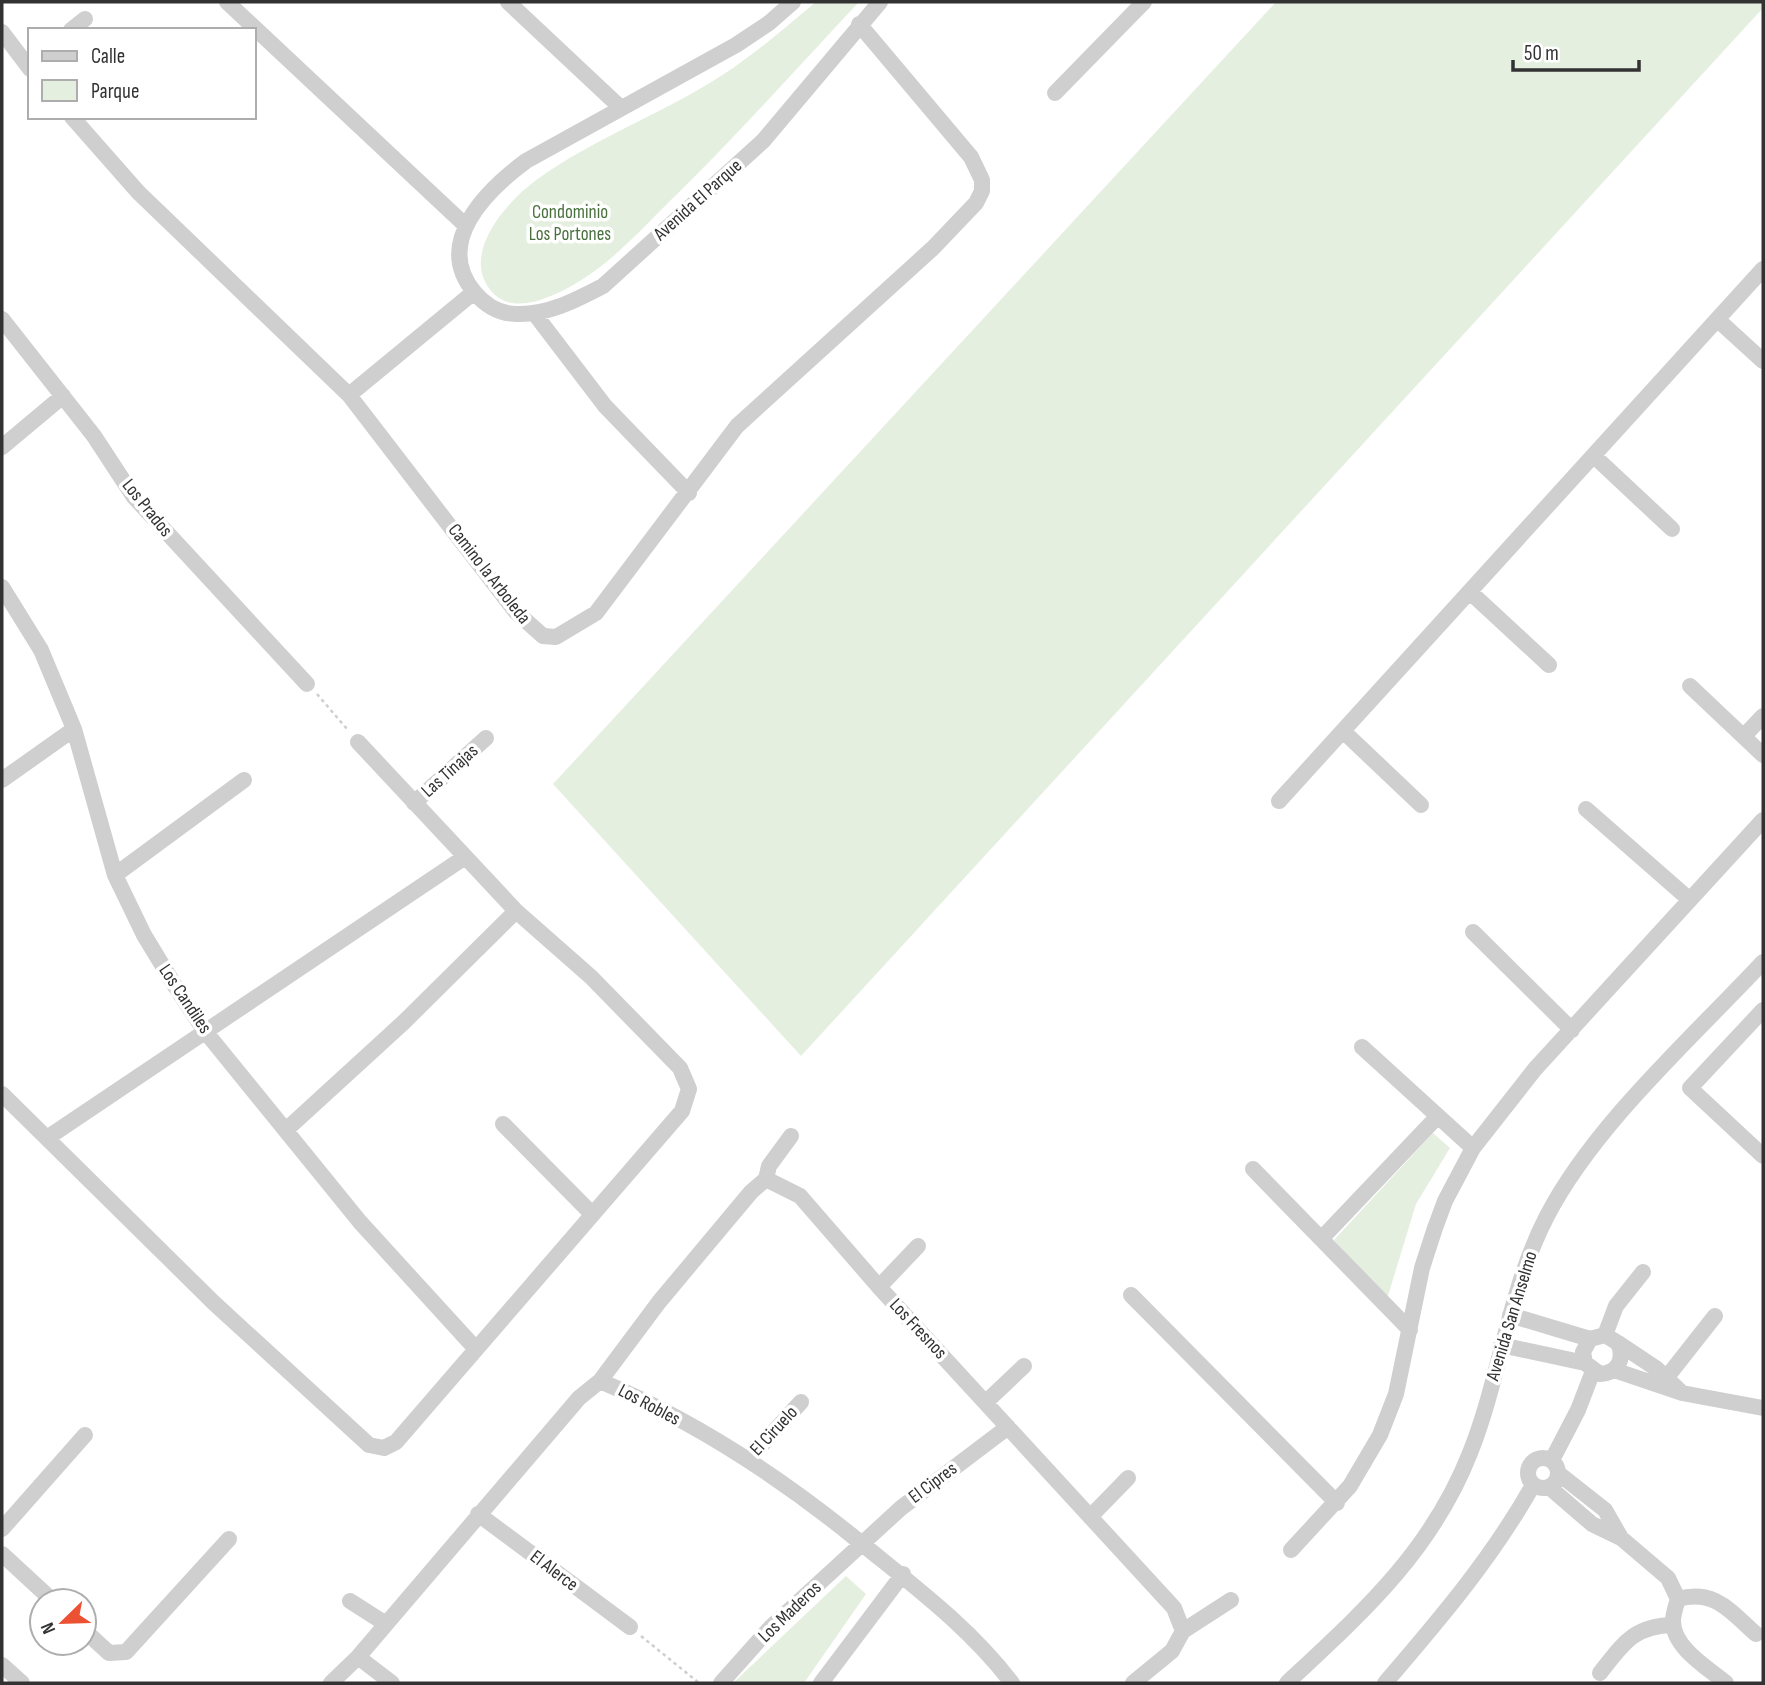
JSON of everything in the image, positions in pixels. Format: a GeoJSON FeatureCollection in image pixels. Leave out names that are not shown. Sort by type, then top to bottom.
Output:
{"type":"FeatureCollection","features":[{"type":"Feature","properties":{"kind":"street"},"geometry":{"type":"LineString","coordinates":[[227,2],[255,28]]}},
{"type":"Feature","properties":{"kind":"street"},"geometry":{"type":"LineString","coordinates":[[509,2],[621,108]]}},
{"type":"Feature","properties":{"kind":"street"},"geometry":{"type":"LineString","coordinates":[[349,395],[474,292],[463,276],[460,249],[465,225],[478,204],[498,181],[526,161],[736,45],[769,23],[793,2]]}},
{"type":"Feature","properties":{"kind":"street","name":"Avenida El Parque"},"geometry":{"type":"LineString","coordinates":[[474,292],[490,309],[513,314],[534,313],[573,302],[603,286],[763,141],[880,2]]}},
{"type":"Feature","properties":{"kind":"street"},"geometry":{"type":"LineString","coordinates":[[1055,93],[1144,2]]}},
{"type":"Feature","properties":{"kind":"street"},"geometry":{"type":"LineString","coordinates":[[74,28],[85,19]]}},
{"type":"Feature","properties":{"kind":"street","name":"Camino la Arboleda"},"geometry":{"type":"LineString","coordinates":[[74,119],[138,192],[349,395],[514,611],[543,636],[556,637],[596,613],[737,426],[933,248],[976,203],[982,191],[982,180],[971,157],[859,24]]}},
{"type":"Feature","properties":{"kind":"street"},"geometry":{"type":"LineString","coordinates":[[256,29],[465,225]]}},
{"type":"Feature","properties":{"kind":"street"},"geometry":{"type":"LineString","coordinates":[[2,32],[28,65]]}},
{"type":"Feature","properties":{"kind":"street"},"geometry":{"type":"LineString","coordinates":[[1279,801],[1763,269]]}},
{"type":"Feature","properties":{"kind":"street"},"geometry":{"type":"LineString","coordinates":[[534,313],[605,406],[689,493]]}},
{"type":"Feature","properties":{"kind":"street","name":"Los Prados"},"geometry":{"type":"LineString","coordinates":[[2,319],[64,396],[134,497],[307,684]]}},
{"type":"Feature","properties":{"kind":"street"},"geometry":{"type":"LineString","coordinates":[[1718,320],[1763,361]]}},
{"type":"Feature","properties":{"kind":"street"},"geometry":{"type":"LineString","coordinates":[[2,447],[64,396]]}},
{"type":"Feature","properties":{"kind":"street"},"geometry":{"type":"LineString","coordinates":[[1594,456],[1672,529]]}},
{"type":"Feature","properties":{"kind":"street","name":"Los Candiles"},"geometry":{"type":"LineString","coordinates":[[2,587],[41,650],[74,729],[115,875],[144,934],[204,1030],[360,1222],[475,1348]]}},
{"type":"Feature","properties":{"kind":"street"},"geometry":{"type":"LineString","coordinates":[[1470,592],[1549,665]]}},
{"type":"Feature","properties":{"kind":"street"},"geometry":{"type":"LineString","coordinates":[[1690,686],[1763,755]]}},
{"type":"Feature","properties":{"kind":"street"},"geometry":{"type":"LineString","coordinates":[[1744,736],[1763,716]]}},
{"type":"Feature","properties":{"kind":"street"},"geometry":{"type":"LineString","coordinates":[[2,780],[74,729]]}},
{"type":"Feature","properties":{"kind":"street"},"geometry":{"type":"LineString","coordinates":[[1343,731],[1421,805]]}},
{"type":"Feature","properties":{"kind":"street","name":"Las Tinajas"},"geometry":{"type":"LineString","coordinates":[[414,803],[486,738]]}},
{"type":"Feature","properties":{"kind":"street"},"geometry":{"type":"LineString","coordinates":[[2,1094],[205,1294],[369,1445],[384,1448],[396,1442],[682,1111],[688,1097],[687,1082],[680,1068],[591,977],[516,911],[358,743]]}},
{"type":"Feature","properties":{"kind":"street"},"geometry":{"type":"LineString","coordinates":[[115,875],[244,780]]}},
{"type":"Feature","properties":{"kind":"street"},"geometry":{"type":"LineString","coordinates":[[1586,809],[1690,900]]}},
{"type":"Feature","properties":{"kind":"street"},"geometry":{"type":"LineString","coordinates":[[1292,1550],[1337,1503],[1365,1463],[1380,1435],[1396,1394],[1422,1268],[1444,1201],[1473,1148],[1513,1095],[1763,820]]}},
{"type":"Feature","properties":{"kind":"street"},"geometry":{"type":"LineString","coordinates":[[47,1138],[204,1030],[465,858]]}},
{"type":"Feature","properties":{"kind":"street"},"geometry":{"type":"LineString","coordinates":[[287,1129],[404,1022],[516,911]]}},
{"type":"Feature","properties":{"kind":"street"},"geometry":{"type":"LineString","coordinates":[[1473,932],[1572,1030]]}},
{"type":"Feature","properties":{"kind":"street","name":"Avenida San Anselmo"},"geometry":{"type":"LineString","coordinates":[[1287,1683],[1378,1599],[1436,1522],[1471,1452],[1510,1315],[1536,1240],[1572,1174],[1603,1133],[1763,962]]}},
{"type":"Feature","properties":{"kind":"street"},"geometry":{"type":"LineString","coordinates":[[1763,1010],[1690,1088],[1763,1156]]}},
{"type":"Feature","properties":{"kind":"street"},"geometry":{"type":"LineString","coordinates":[[1362,1047],[1473,1148]]}},
{"type":"Feature","properties":{"kind":"street"},"geometry":{"type":"LineString","coordinates":[[1321,1239],[1438,1116]]}},
{"type":"Feature","properties":{"kind":"street"},"geometry":{"type":"LineString","coordinates":[[503,1124],[592,1214]]}},
{"type":"Feature","properties":{"kind":"street"},"geometry":{"type":"LineString","coordinates":[[600,1381],[659,1302],[751,1192],[766,1179],[769,1166],[791,1136]]}},
{"type":"Feature","properties":{"kind":"street"},"geometry":{"type":"LineString","coordinates":[[1253,1169],[1410,1330]]}},
{"type":"Feature","properties":{"kind":"street","name":"Los Fresnos"},"geometry":{"type":"LineString","coordinates":[[766,1179],[800,1196],[879,1287],[1174,1608],[1183,1631]]}},
{"type":"Feature","properties":{"kind":"street"},"geometry":{"type":"LineString","coordinates":[[879,1287],[918,1247]]}},
{"type":"Feature","properties":{"kind":"street"},"geometry":{"type":"LineString","coordinates":[[1385,1683],[1457,1601],[1548,1476],[1578,1410],[1589,1367],[1583,1352],[1604,1339],[1616,1306],[1643,1272]]}},
{"type":"Feature","properties":{"kind":"street"},"geometry":{"type":"LineString","coordinates":[[1131,1296],[1337,1503]]}},
{"type":"Feature","properties":{"kind":"street"},"geometry":{"type":"LineString","coordinates":[[1510,1315],[1604,1339],[1667,1377],[1682,1393]]}},
{"type":"Feature","properties":{"kind":"street"},"geometry":{"type":"LineString","coordinates":[[1667,1377],[1714,1316]]}},
{"type":"Feature","properties":{"kind":"street"},"geometry":{"type":"LineString","coordinates":[[1501,1345],[1607,1373],[1614,1370],[1622,1357],[1604,1339]]}},
{"type":"Feature","properties":{"kind":"street"},"geometry":{"type":"LineString","coordinates":[[986,1402],[1024,1367]]}},
{"type":"Feature","properties":{"kind":"street"},"geometry":{"type":"LineString","coordinates":[[1614,1370],[1682,1393],[1763,1408]]}},
{"type":"Feature","properties":{"kind":"street","name":"Los Robles"},"geometry":{"type":"LineString","coordinates":[[331,1683],[358,1657],[579,1398],[600,1381],[633,1395],[748,1460],[903,1574],[943,1609],[1012,1683]]}},
{"type":"Feature","properties":{"kind":"street","name":"El Ciruelo"},"geometry":{"type":"LineString","coordinates":[[748,1460],[801,1402]]}},
{"type":"Feature","properties":{"kind":"street","name":"El Cipres"},"geometry":{"type":"LineString","coordinates":[[862,1544],[901,1508],[1008,1427]]}},
{"type":"Feature","properties":{"kind":"street"},"geometry":{"type":"LineString","coordinates":[[2,1529],[85,1435]]}},
{"type":"Feature","properties":{"kind":"street"},"geometry":{"type":"LineString","coordinates":[[1548,1476],[1592,1524],[1621,1538],[1668,1578],[1678,1599],[1673,1625],[1681,1644],[1726,1683]]}},
{"type":"Feature","properties":{"kind":"street"},"geometry":{"type":"LineString","coordinates":[[1090,1517],[1128,1478]]}},
{"type":"Feature","properties":{"kind":"street","name":"El Alerce"},"geometry":{"type":"LineString","coordinates":[[478,1514],[630,1628]]}},
{"type":"Feature","properties":{"kind":"street"},"geometry":{"type":"LineString","coordinates":[[98,1643],[109,1653],[126,1652],[229,1539]]}},
{"type":"Feature","properties":{"kind":"street","name":"Los Maderos"},"geometry":{"type":"LineString","coordinates":[[721,1683],[770,1628],[862,1544]]}},
{"type":"Feature","properties":{"kind":"street"},"geometry":{"type":"LineString","coordinates":[[2,1555],[37,1587]]}},
{"type":"Feature","properties":{"kind":"street"},"geometry":{"type":"LineString","coordinates":[[821,1683],[903,1574]]}},
{"type":"Feature","properties":{"kind":"street"},"geometry":{"type":"LineString","coordinates":[[1678,1599],[1694,1595],[1716,1600],[1756,1634]]}},
{"type":"Feature","properties":{"kind":"street"},"geometry":{"type":"LineString","coordinates":[[1133,1683],[1172,1651],[1183,1631],[1231,1600]]}},
{"type":"Feature","properties":{"kind":"street"},"geometry":{"type":"LineString","coordinates":[[350,1601],[386,1624]]}},
{"type":"Feature","properties":{"kind":"street"},"geometry":{"type":"LineString","coordinates":[[1600,1673],[1639,1631],[1653,1626],[1673,1625]]}},
{"type":"Feature","properties":{"kind":"street"},"geometry":{"type":"LineString","coordinates":[[358,1657],[392,1683]]}},
{"type":"Feature","properties":{"kind":"street"},"geometry":{"type":"LineString","coordinates":[[2,1665],[22,1683]]}},
{"type":"Feature","properties":{"kind":"path"},"geometry":{"type":"LineString","coordinates":[[307,684],[358,743]]}},
{"type":"Feature","properties":{"kind":"path"},"geometry":{"type":"LineString","coordinates":[[630,1628],[699,1683]]}},
{"type":"Feature","properties":{"kind":"green space","name":"Condominio Los Portones"},"geometry":{"type":"Polygon","coordinates":[[[816,2],[859,2],[718,153],[610,259],[577,283],[540,300],[516,304],[495,295],[485,281],[481,265],[483,249],[499,218],[523,191],[583,150],[733,68],[816,2]]]}},
{"type":"Feature","properties":{"kind":"green space"},"geometry":{"type":"Polygon","coordinates":[[[1276,2],[1763,2],[1763,8],[801,1056],[553,784],[1276,2]]]}},
{"type":"Feature","properties":{"kind":"green space"},"geometry":{"type":"Polygon","coordinates":[[[1433,1133],[1450,1148],[1416,1204],[1387,1299],[1334,1240],[1433,1133]]]}},
{"type":"Feature","properties":{"kind":"green space"},"geometry":{"type":"Polygon","coordinates":[[[846,1576],[866,1594],[804,1683],[733,1683],[846,1576]]]}}]}
